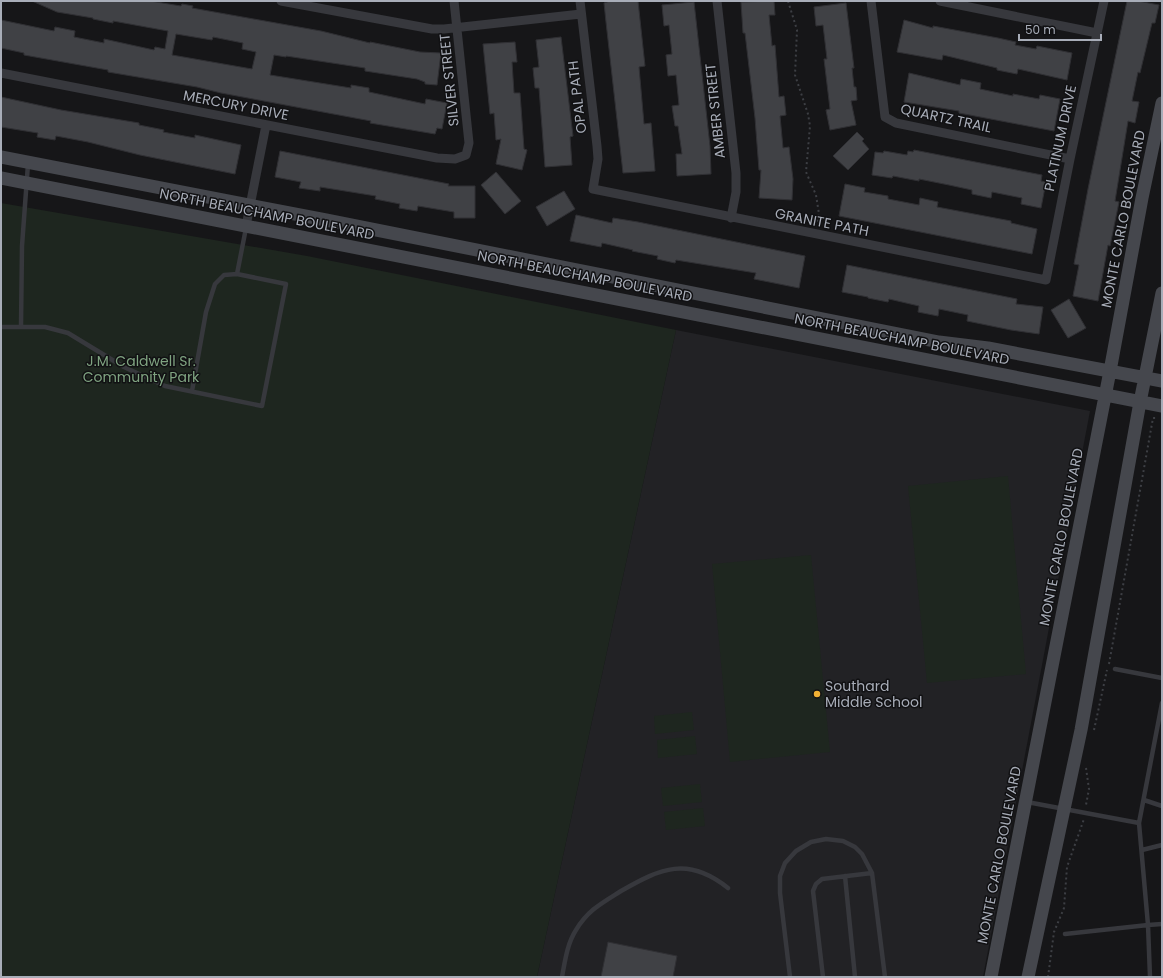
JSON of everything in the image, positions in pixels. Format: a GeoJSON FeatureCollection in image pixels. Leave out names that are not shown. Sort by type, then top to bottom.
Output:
{"type":"FeatureCollection","features":[{"type":"Feature","properties":{"kind":"street"},"geometry":{"type":"LineString","coordinates":[[281,1],[420,28],[457,28],[582,14]]}},
{"type":"Feature","properties":{"kind":"street","name":"SILVER STREET"},"geometry":{"type":"LineString","coordinates":[[454,1],[469,133],[469,150],[466,155]]}},
{"type":"Feature","properties":{"kind":"street","name":"OPAL PATH"},"geometry":{"type":"LineString","coordinates":[[580,1],[597,152],[593,189]]}},
{"type":"Feature","properties":{"kind":"street","name":"AMBER STREET"},"geometry":{"type":"LineString","coordinates":[[717,1],[736,173],[736,192],[731,218]]}},
{"type":"Feature","properties":{"kind":"street","name":"QUARTZ TRAIL"},"geometry":{"type":"LineString","coordinates":[[871,1],[885,117],[896,123],[1070,159]]}},
{"type":"Feature","properties":{"kind":"street"},"geometry":{"type":"LineString","coordinates":[[940,1],[1097,33]]}},
{"type":"Feature","properties":{"kind":"street","name":"PLATINUM DRIVE"},"geometry":{"type":"LineString","coordinates":[[1046,280],[1104,1]]}},
{"type":"Feature","properties":{"kind":"street","name":"MERCURY DRIVE"},"geometry":{"type":"LineString","coordinates":[[1,73],[438,158],[456,159],[466,155]]}},
{"type":"Feature","properties":{"kind":"street","name":"MONTE CARLO BOULEVARD"},"geometry":{"type":"LineString","coordinates":[[991,977],[1110,371],[1142,198],[1162,103]]}},
{"type":"Feature","properties":{"kind":"street"},"geometry":{"type":"LineString","coordinates":[[246,226],[266,125]]}},
{"type":"Feature","properties":{"kind":"street","name":"NORTH BEAUCHAMP BOULEVARD"},"geometry":{"type":"LineString","coordinates":[[1,157],[939,342],[988,348],[1162,381]]}},
{"type":"Feature","properties":{"kind":"street","name":"NORTH BEAUCHAMP BOULEVARD"},"geometry":{"type":"LineString","coordinates":[[1,178],[1162,406]]}},
{"type":"Feature","properties":{"kind":"street","name":"GRANITE PATH"},"geometry":{"type":"LineString","coordinates":[[593,189],[731,218],[1046,280]]}},
{"type":"Feature","properties":{"kind":"street"},"geometry":{"type":"LineString","coordinates":[[1028,977],[1081,730],[1140,402],[1162,293]]}},
{"type":"Feature","properties":{"kind":"lane"},"geometry":{"type":"LineString","coordinates":[[21,326],[22,246],[25,182],[28,162]]}},
{"type":"Feature","properties":{"kind":"lane"},"geometry":{"type":"LineString","coordinates":[[237,274],[246,226]]}},
{"type":"Feature","properties":{"kind":"lane"},"geometry":{"type":"LineString","coordinates":[[1,327],[45,327],[68,333],[124,367],[165,386],[192,392],[262,406],[286,284],[237,274],[224,275],[215,284],[206,312],[192,392]]}},
{"type":"Feature","properties":{"kind":"lane"},"geometry":{"type":"LineString","coordinates":[[1116,669],[1162,678]]}},
{"type":"Feature","properties":{"kind":"lane"},"geometry":{"type":"LineString","coordinates":[[1150,977],[1148,925],[1139,823],[1162,703]]}},
{"type":"Feature","properties":{"kind":"lane"},"geometry":{"type":"LineString","coordinates":[[1144,800],[1162,806]]}},
{"type":"Feature","properties":{"kind":"lane"},"geometry":{"type":"LineString","coordinates":[[1025,802],[1139,823]]}},
{"type":"Feature","properties":{"kind":"lane"},"geometry":{"type":"LineString","coordinates":[[790,977],[780,885],[782,868],[789,858],[803,845],[826,839],[842,841],[855,847],[862,854],[872,873],[885,977]]}},
{"type":"Feature","properties":{"kind":"lane"},"geometry":{"type":"LineString","coordinates":[[1142,850],[1159,847],[1162,844]]}},
{"type":"Feature","properties":{"kind":"lane"},"geometry":{"type":"LineString","coordinates":[[562,977],[568,947],[575,931],[583,919],[593,908],[649,875],[676,869],[692,869],[706,873],[728,888]]}},
{"type":"Feature","properties":{"kind":"lane"},"geometry":{"type":"LineString","coordinates":[[823,977],[813,891],[816,884],[822,879],[872,873]]}},
{"type":"Feature","properties":{"kind":"lane"},"geometry":{"type":"LineString","coordinates":[[845,876],[855,977]]}},
{"type":"Feature","properties":{"kind":"lane"},"geometry":{"type":"LineString","coordinates":[[1066,934],[1162,924]]}},
{"type":"Feature","properties":{"kind":"path"},"geometry":{"type":"LineString","coordinates":[[788,1],[797,30],[795,76],[808,114],[810,126],[806,172],[816,195],[819,214],[817,224]]}},
{"type":"Feature","properties":{"kind":"path"},"geometry":{"type":"LineString","coordinates":[[1094,731],[1117,626],[1124,574],[1146,466],[1153,418],[1162,418]]}},
{"type":"Feature","properties":{"kind":"path"},"geometry":{"type":"LineString","coordinates":[[1048,977],[1054,932],[1064,908],[1067,868],[1085,812],[1089,789],[1086,767]]}},
{"type":"Feature","properties":{"kind":"shaded area","name":"Southard Middle School"},"geometry":{"type":"Polygon","coordinates":[[[676,330],[1090,411],[983,977],[537,977],[676,330]]]}},
{"type":"Feature","properties":{"kind":"green space","name":"J.M. Caldwell Sr. Community Park"},"geometry":{"type":"Polygon","coordinates":[[[1,203],[307,256],[676,330],[537,977],[1,977],[1,203]]]}},
{"type":"Feature","properties":{"kind":"green space"},"geometry":{"type":"Polygon","coordinates":[[[1008,476],[1026,674],[927,683],[908,486],[1008,476]]]}},
{"type":"Feature","properties":{"kind":"green space"},"geometry":{"type":"Polygon","coordinates":[[[811,555],[830,752],[730,762],[712,564],[811,555]]]}},
{"type":"Feature","properties":{"kind":"green space"},"geometry":{"type":"Polygon","coordinates":[[[692,712],[694,730],[655,734],[654,716],[692,712]]]}},
{"type":"Feature","properties":{"kind":"green space"},"geometry":{"type":"Polygon","coordinates":[[[695,736],[697,754],[658,758],[657,740],[695,736]]]}},
{"type":"Feature","properties":{"kind":"green space"},"geometry":{"type":"Polygon","coordinates":[[[700,784],[702,802],[663,806],[661,788],[700,784]]]}},
{"type":"Feature","properties":{"kind":"green space"},"geometry":{"type":"Polygon","coordinates":[[[703,808],[705,826],[666,830],[664,812],[703,808]]]}},
{"type":"Feature","properties":{"kind":"building"},"geometry":{"type":"Polygon","coordinates":[[[32,1],[150,1],[181,6],[182,4],[193,6],[192,8],[321,31],[370,43],[420,52],[441,53],[437,85],[425,84],[425,82],[417,79],[365,71],[365,68],[274,55],[270,75],[351,88],[351,85],[369,88],[369,92],[425,104],[426,99],[447,103],[442,129],[437,128],[435,134],[370,123],[371,121],[24,55],[24,53],[1,48],[1,20],[54,31],[55,27],[75,31],[74,37],[104,43],[104,39],[154,50],[155,47],[165,49],[168,31],[113,21],[113,23],[57,12],[32,1]],[[176,34],[172,55],[252,69],[256,52],[242,49],[243,43],[213,37],[212,40],[176,34]]]}},
{"type":"Feature","properties":{"kind":"building"},"geometry":{"type":"Polygon","coordinates":[[[610,1],[638,1],[645,66],[639,67],[644,124],[651,123],[655,171],[623,173],[604,3],[610,1]]]}},
{"type":"Feature","properties":{"kind":"building"},"geometry":{"type":"Polygon","coordinates":[[[774,1],[775,15],[769,15],[772,46],[775,45],[779,97],[784,96],[786,115],[780,116],[783,148],[789,147],[793,179],[792,200],[759,198],[761,170],[759,170],[755,118],[745,33],[743,33],[741,2],[774,1]]]}},
{"type":"Feature","properties":{"kind":"building"},"geometry":{"type":"Polygon","coordinates":[[[1127,1],[1138,1],[1159,5],[1155,23],[1152,23],[1140,73],[1138,72],[1132,101],[1139,102],[1135,123],[1128,121],[1115,201],[1119,202],[1110,246],[1108,245],[1098,301],[1073,296],[1079,265],[1074,264],[1127,1]]]}},
{"type":"Feature","properties":{"kind":"building"},"geometry":{"type":"Polygon","coordinates":[[[694,2],[710,146],[711,174],[677,176],[676,154],[682,154],[678,126],[675,126],[672,106],[679,105],[676,75],[668,76],[666,55],[672,54],[669,25],[664,26],[662,5],[694,2]]]}},
{"type":"Feature","properties":{"kind":"building"},"geometry":{"type":"Polygon","coordinates":[[[846,3],[854,68],[852,68],[854,87],[856,87],[857,100],[851,101],[856,125],[830,130],[826,110],[830,109],[824,59],[827,59],[823,25],[816,26],[814,7],[846,3]]]}},
{"type":"Feature","properties":{"kind":"building"},"geometry":{"type":"Polygon","coordinates":[[[904,20],[933,28],[933,26],[1016,42],[1015,45],[1036,49],[1037,46],[1072,53],[1067,80],[1018,69],[1017,74],[997,70],[997,68],[943,55],[942,60],[897,52],[904,20]]]}},
{"type":"Feature","properties":{"kind":"building"},"geometry":{"type":"Polygon","coordinates":[[[561,37],[573,136],[570,137],[572,165],[545,167],[539,88],[535,88],[533,68],[539,67],[536,40],[561,37]]]}},
{"type":"Feature","properties":{"kind":"building"},"geometry":{"type":"Polygon","coordinates":[[[515,42],[517,62],[512,62],[514,93],[520,93],[524,149],[527,150],[522,170],[496,164],[501,139],[496,140],[494,113],[490,114],[483,44],[515,42]]]}},
{"type":"Feature","properties":{"kind":"building"},"geometry":{"type":"Polygon","coordinates":[[[909,73],[960,85],[961,79],[981,83],[980,89],[1013,96],[1013,94],[1039,99],[1040,95],[1060,99],[1054,131],[959,113],[959,111],[904,102],[909,73]]]}},
{"type":"Feature","properties":{"kind":"building"},"geometry":{"type":"Polygon","coordinates":[[[1,97],[61,110],[139,123],[139,125],[164,130],[163,132],[195,138],[195,135],[241,145],[235,174],[56,136],[55,140],[37,137],[38,133],[1,127],[1,97]]]}},
{"type":"Feature","properties":{"kind":"building"},"geometry":{"type":"Polygon","coordinates":[[[857,132],[864,139],[862,141],[869,149],[848,170],[833,156],[857,132]]]}},
{"type":"Feature","properties":{"kind":"building"},"geometry":{"type":"Polygon","coordinates":[[[914,150],[1042,175],[1041,181],[1046,182],[1041,208],[1021,204],[1022,198],[992,192],[991,198],[972,194],[972,190],[919,179],[919,181],[893,176],[892,178],[872,175],[875,152],[883,153],[884,151],[907,155],[908,151],[913,152],[914,150]]]}},
{"type":"Feature","properties":{"kind":"building"},"geometry":{"type":"Polygon","coordinates":[[[280,151],[449,184],[448,186],[475,186],[475,218],[454,218],[454,212],[418,206],[417,211],[399,208],[400,204],[375,199],[376,196],[320,187],[320,191],[299,188],[301,182],[275,177],[280,151]]]}},
{"type":"Feature","properties":{"kind":"building"},"geometry":{"type":"Polygon","coordinates":[[[496,172],[521,201],[505,214],[481,185],[496,172]]]}},
{"type":"Feature","properties":{"kind":"building"},"geometry":{"type":"Polygon","coordinates":[[[845,184],[865,188],[864,192],[888,196],[888,199],[919,205],[920,198],[938,202],[937,207],[1011,221],[1011,223],[1037,229],[1032,254],[839,216],[845,184]]]}},
{"type":"Feature","properties":{"kind":"building"},"geometry":{"type":"Polygon","coordinates":[[[564,191],[575,209],[547,226],[536,207],[564,191]]]}},
{"type":"Feature","properties":{"kind":"building"},"geometry":{"type":"Polygon","coordinates":[[[576,215],[612,223],[613,218],[638,222],[805,256],[799,288],[754,279],[756,273],[676,260],[675,263],[657,259],[658,256],[602,243],[601,247],[570,241],[576,215]]]}},
{"type":"Feature","properties":{"kind":"building"},"geometry":{"type":"Polygon","coordinates":[[[847,265],[1017,299],[1016,304],[1043,307],[1039,334],[967,321],[968,315],[939,309],[938,316],[918,312],[919,306],[889,299],[888,302],[842,292],[847,265]]]}},
{"type":"Feature","properties":{"kind":"building"},"geometry":{"type":"Polygon","coordinates":[[[1069,299],[1086,328],[1068,338],[1051,310],[1069,299]]]}},
{"type":"Feature","properties":{"kind":"building"},"geometry":{"type":"Polygon","coordinates":[[[608,942],[677,956],[673,977],[601,977],[608,942]]]}},
{"type":"Feature","properties":{"kind":"place","name":"Southard Middle School"},"geometry":{"type":"Point","coordinates":[817,694]}}]}
